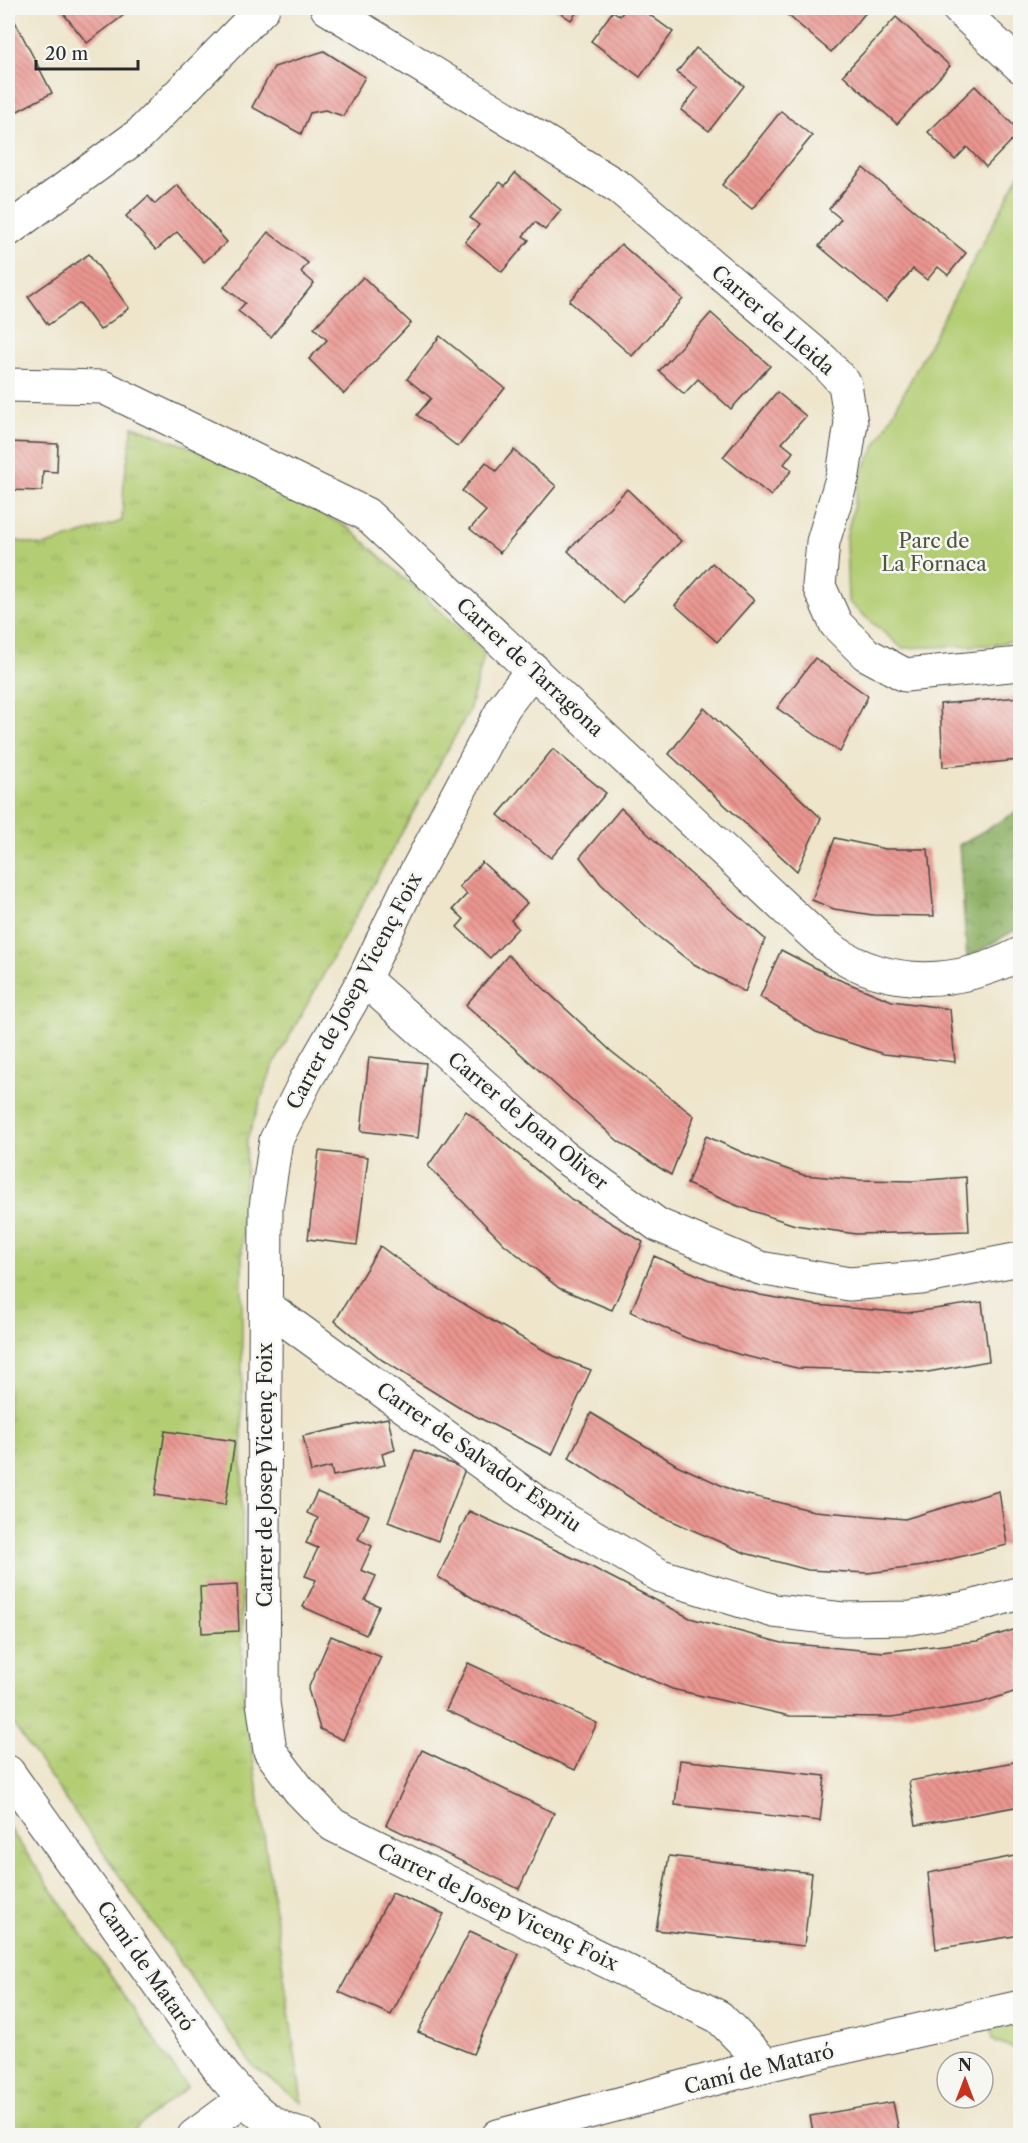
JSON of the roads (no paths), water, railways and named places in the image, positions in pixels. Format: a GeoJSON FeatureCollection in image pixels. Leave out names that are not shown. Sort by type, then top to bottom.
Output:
{"type":"FeatureCollection","features":[{"type":"Feature","properties":{"kind":"street"},"geometry":{"type":"LineString","coordinates":[[8,230],[140,134],[263,8]]}},
{"type":"Feature","properties":{"kind":"street","name":"Carrer de Lleida"},"geometry":{"type":"LineString","coordinates":[[327,8],[620,189],[824,360],[845,384],[851,423],[843,475],[823,542],[819,586],[836,624],[866,654],[905,675],[1020,664]]}},
{"type":"Feature","properties":{"kind":"street"},"geometry":{"type":"LineString","coordinates":[[958,8],[1020,66]]}},
{"type":"Feature","properties":{"kind":"street","name":"Carrer de Tarragona"},"geometry":{"type":"LineString","coordinates":[[8,385],[103,387],[366,514],[795,917],[844,957],[880,973],[922,980],[972,974],[997,966],[1020,954]]}},
{"type":"Feature","properties":{"kind":"street","name":"Carrer de Josep Vicenç Foix"},"geometry":{"type":"LineString","coordinates":[[533,669],[504,707],[406,891],[364,979],[306,1080],[276,1140],[266,1207],[263,1702],[270,1751],[299,1790],[333,1825],[720,2017],[766,2065]]}},
{"type":"Feature","properties":{"kind":"street","name":"Carrer de Joan Oliver"},"geometry":{"type":"LineString","coordinates":[[364,979],[563,1156],[658,1225],[760,1268],[849,1284],[921,1278],[1020,1259]]}},
{"type":"Feature","properties":{"kind":"street","name":"Carrer de Salvador Espriu"},"geometry":{"type":"LineString","coordinates":[[266,1306],[540,1505],[661,1576],[774,1611],[843,1619],[911,1618],[971,1607],[1020,1593]]}},
{"type":"Feature","properties":{"kind":"street","name":"Camí de Mataró"},"geometry":{"type":"LineString","coordinates":[[8,1772],[224,2076],[244,2099],[276,2127],[304,2136]]}},
{"type":"Feature","properties":{"kind":"street","name":"Camí de Mataró"},"geometry":{"type":"LineString","coordinates":[[498,2136],[766,2065],[1020,2007]]}},
{"type":"Feature","properties":{"kind":"street"},"geometry":{"type":"LineString","coordinates":[[194,2136],[244,2099]]}},
{"type":"Feature","properties":{"kind":"park label","name":"Parc de La Fornaca"},"geometry":{"type":"Point","coordinates":[934,552]}}]}
